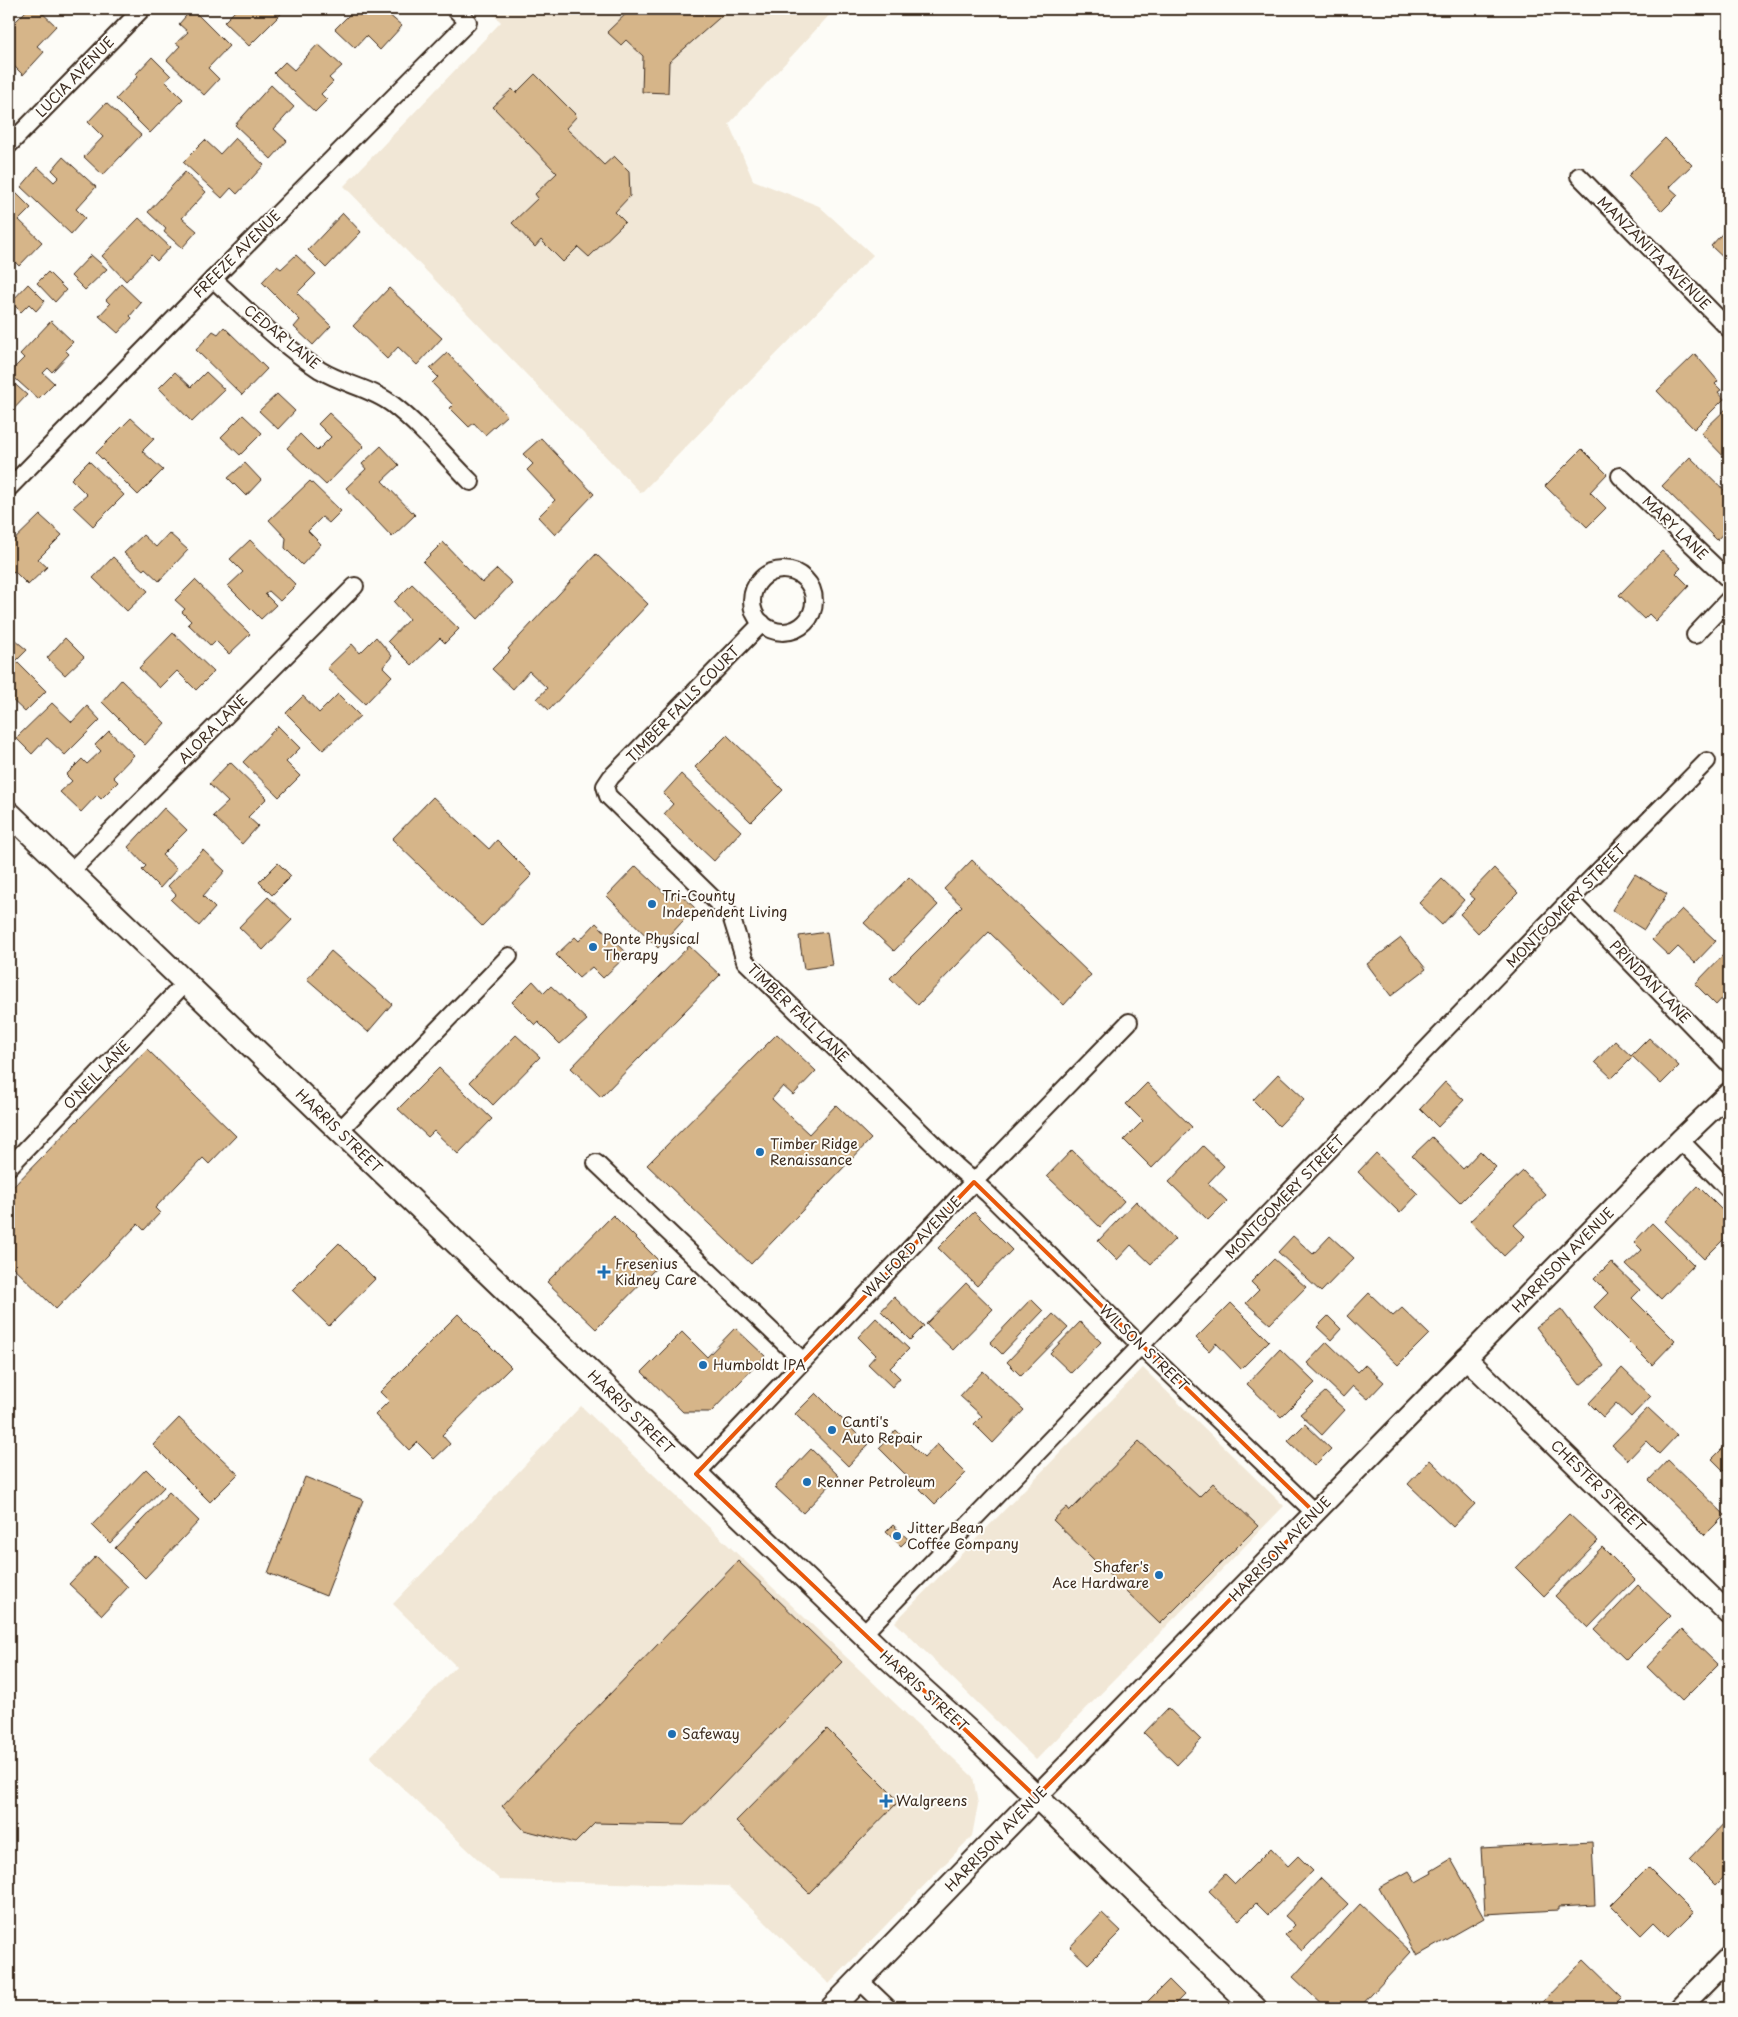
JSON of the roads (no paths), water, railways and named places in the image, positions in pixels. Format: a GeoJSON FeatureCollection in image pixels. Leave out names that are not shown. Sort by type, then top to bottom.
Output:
{"type":"FeatureCollection","features":[{"type":"Feature","properties":{"kind":"main road","name":"HARRIS STREET"},"geometry":{"type":"LineString","coordinates":[[9,813],[696,1474],[863,1634],[974,1736],[1256,2008]]}},
{"type":"Feature","properties":{"kind":"main road","name":"HARRISON AVENUE"},"geometry":{"type":"LineString","coordinates":[[832,2008],[1036,1797]]}},
{"type":"Feature","properties":{"kind":"street","name":"LUCIA AVENUE"},"geometry":{"type":"LineString","coordinates":[[9,145],[142,9]]}},
{"type":"Feature","properties":{"kind":"street","name":"FREEZE AVENUE"},"geometry":{"type":"LineString","coordinates":[[9,488],[212,279],[468,22],[455,9]]}},
{"type":"Feature","properties":{"kind":"street","name":"MANZANITA AVENUE"},"geometry":{"type":"LineString","coordinates":[[1579,176],[1729,329]]}},
{"type":"Feature","properties":{"kind":"street","name":"CEDAR LANE"},"geometry":{"type":"LineString","coordinates":[[212,279],[291,349],[311,364],[332,376],[365,389],[391,403],[471,482]]}},
{"type":"Feature","properties":{"kind":"street","name":"MARY LANE"},"geometry":{"type":"LineString","coordinates":[[1620,476],[1729,580]]}},
{"type":"Feature","properties":{"kind":"street","name":"ALORA LANE"},"geometry":{"type":"LineString","coordinates":[[71,871],[355,586]]}},
{"type":"Feature","properties":{"kind":"street"},"geometry":{"type":"LineString","coordinates":[[1695,634],[1729,599]]}},
{"type":"Feature","properties":{"kind":"street","name":"TIMBER FALLS COURT"},"geometry":{"type":"LineString","coordinates":[[605,786],[611,777],[762,623]]}},
{"type":"Feature","properties":{"kind":"street","name":"MONTGOMERY STREET"},"geometry":{"type":"LineString","coordinates":[[863,1634],[1570,900],[1707,762]]}},
{"type":"Feature","properties":{"kind":"street","name":"TIMBER FALL LANE"},"geometry":{"type":"LineString","coordinates":[[605,786],[608,796],[731,916],[745,961],[974,1182]]}},
{"type":"Feature","properties":{"kind":"street","name":"PRINDAN LANE"},"geometry":{"type":"LineString","coordinates":[[1570,900],[1729,1064]]}},
{"type":"Feature","properties":{"kind":"street"},"geometry":{"type":"LineString","coordinates":[[339,1131],[509,956]]}},
{"type":"Feature","properties":{"kind":"street","name":"O'NEIL LANE"},"geometry":{"type":"LineString","coordinates":[[9,1166],[186,983]]}},
{"type":"Feature","properties":{"kind":"street","name":"WALFORD AVENUE"},"geometry":{"type":"LineString","coordinates":[[696,1474],[1129,1022]]}},
{"type":"Feature","properties":{"kind":"street","name":"HARRISON AVENUE"},"geometry":{"type":"LineString","coordinates":[[1036,1797],[1680,1140],[1729,1093]]}},
{"type":"Feature","properties":{"kind":"street"},"geometry":{"type":"LineString","coordinates":[[1680,1140],[1729,1190]]}},
{"type":"Feature","properties":{"kind":"street"},"geometry":{"type":"LineString","coordinates":[[596,1163],[803,1361]]}},
{"type":"Feature","properties":{"kind":"street","name":"WILSON STREET"},"geometry":{"type":"LineString","coordinates":[[974,1182],[1315,1513]]}},
{"type":"Feature","properties":{"kind":"street","name":"CHESTER STREET"},"geometry":{"type":"LineString","coordinates":[[1466,1358],[1729,1614]]}},
{"type":"Feature","properties":{"kind":"street"},"geometry":{"type":"LineString","coordinates":[[1680,2008],[1729,1958]]}},
{"type":"Feature","properties":{"kind":"street"},"geometry":{"type":"LineString","coordinates":[[860,1980],[888,2008]]}},
{"type":"Feature","properties":{"kind":"place","name":"Tri-County Independent Living"},"geometry":{"type":"Point","coordinates":[652,904]}},
{"type":"Feature","properties":{"kind":"place","name":"Ponte Physical Therapy"},"geometry":{"type":"Point","coordinates":[593,947]}},
{"type":"Feature","properties":{"kind":"place","name":"Timber Ridge Renaissance"},"geometry":{"type":"Point","coordinates":[760,1152]}},
{"type":"Feature","properties":{"kind":"place","name":"Fresenius Kidney Care"},"geometry":{"type":"Point","coordinates":[604,1272]}},
{"type":"Feature","properties":{"kind":"place","name":"Humboldt IPA"},"geometry":{"type":"Point","coordinates":[703,1365]}},
{"type":"Feature","properties":{"kind":"place","name":"Canti's Auto Repair"},"geometry":{"type":"Point","coordinates":[832,1430]}},
{"type":"Feature","properties":{"kind":"place","name":"Renner Petroleum"},"geometry":{"type":"Point","coordinates":[807,1482]}},
{"type":"Feature","properties":{"kind":"place","name":"Jitter Bean Coffee Company"},"geometry":{"type":"Point","coordinates":[897,1536]}},
{"type":"Feature","properties":{"kind":"place","name":"Shafer's Ace Hardware"},"geometry":{"type":"Point","coordinates":[1159,1575]}},
{"type":"Feature","properties":{"kind":"place","name":"Safeway"},"geometry":{"type":"Point","coordinates":[672,1734]}},
{"type":"Feature","properties":{"kind":"place","name":"Walgreens"},"geometry":{"type":"Point","coordinates":[886,1801]}}]}
